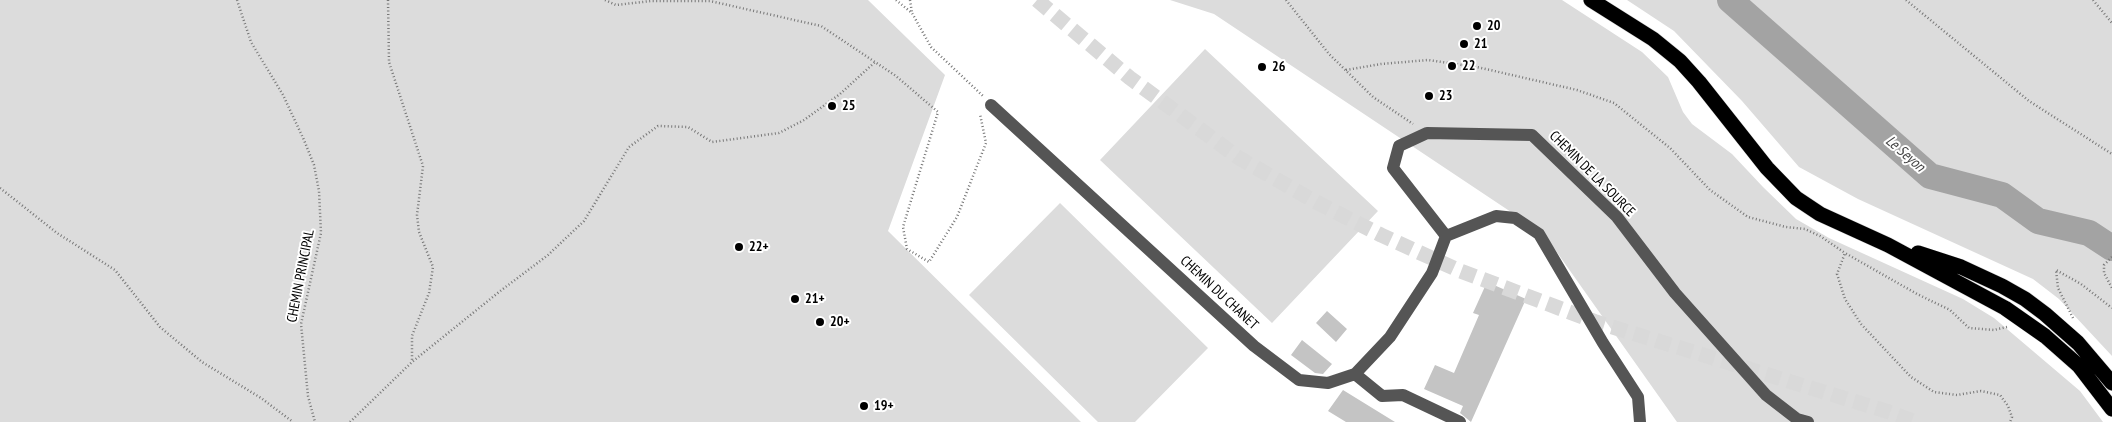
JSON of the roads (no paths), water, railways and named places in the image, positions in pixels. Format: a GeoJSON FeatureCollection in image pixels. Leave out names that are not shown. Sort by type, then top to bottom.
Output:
{"type":"FeatureCollection","features":[{"type":"Feature","properties":{"kind":"highway"},"geometry":{"type":"LineString","coordinates":[[1591,0],[1653,39],[1680,61],[1699,82],[1766,168],[1796,198],[1820,214],[1888,245],[1985,297],[2028,323],[2079,366],[2112,409]]}},
{"type":"Feature","properties":{"kind":"highway"},"geometry":{"type":"LineString","coordinates":[[1888,245],[1961,268],[2002,286],[2025,299],[2078,343],[2112,383]]}},
{"type":"Feature","properties":{"kind":"street","name":"CHEMIN DU CHANET"},"geometry":{"type":"LineString","coordinates":[[991,105],[1254,346],[1299,380],[1328,383],[1355,374]]}},
{"type":"Feature","properties":{"kind":"street","name":"CHEMIN DE LA SOURCE"},"geometry":{"type":"LineString","coordinates":[[1446,236],[1392,168],[1399,146],[1427,133],[1532,135],[1617,217],[1675,293],[1766,395],[1797,419],[1808,422]]}},
{"type":"Feature","properties":{"kind":"street"},"geometry":{"type":"LineString","coordinates":[[1460,422],[1403,396],[1382,396],[1355,374],[1390,338],[1432,273],[1446,236],[1496,216],[1515,218],[1539,234],[1603,343],[1638,397],[1640,422]]}},
{"type":"Feature","properties":{"kind":"waterway","name":"Le Seyon"},"geometry":{"type":"LineString","coordinates":[[1730,0],[1930,176],[2002,195],[2038,221],[2089,233],[2112,248]]}},
{"type":"Feature","properties":{"kind":"tunnel"},"geometry":{"type":"LineString","coordinates":[[1037,0],[1130,78],[1239,158],[1316,202],[1381,235],[1458,270],[1596,322],[1886,411],[1916,422]]}},
{"type":"Feature","properties":{"kind":"place","name":"20"},"geometry":{"type":"Point","coordinates":[1477,26]}},
{"type":"Feature","properties":{"kind":"place","name":"21"},"geometry":{"type":"Point","coordinates":[1464,44]}},
{"type":"Feature","properties":{"kind":"place","name":"22"},"geometry":{"type":"Point","coordinates":[1452,66]}},
{"type":"Feature","properties":{"kind":"place","name":"26"},"geometry":{"type":"Point","coordinates":[1262,67]}},
{"type":"Feature","properties":{"kind":"place","name":"23"},"geometry":{"type":"Point","coordinates":[1429,96]}},
{"type":"Feature","properties":{"kind":"place","name":"25"},"geometry":{"type":"Point","coordinates":[832,106]}},
{"type":"Feature","properties":{"kind":"place","name":"22+"},"geometry":{"type":"Point","coordinates":[739,247]}},
{"type":"Feature","properties":{"kind":"place","name":"21+"},"geometry":{"type":"Point","coordinates":[795,299]}},
{"type":"Feature","properties":{"kind":"place","name":"20+"},"geometry":{"type":"Point","coordinates":[820,322]}},
{"type":"Feature","properties":{"kind":"place","name":"19+"},"geometry":{"type":"Point","coordinates":[864,406]}}]}
